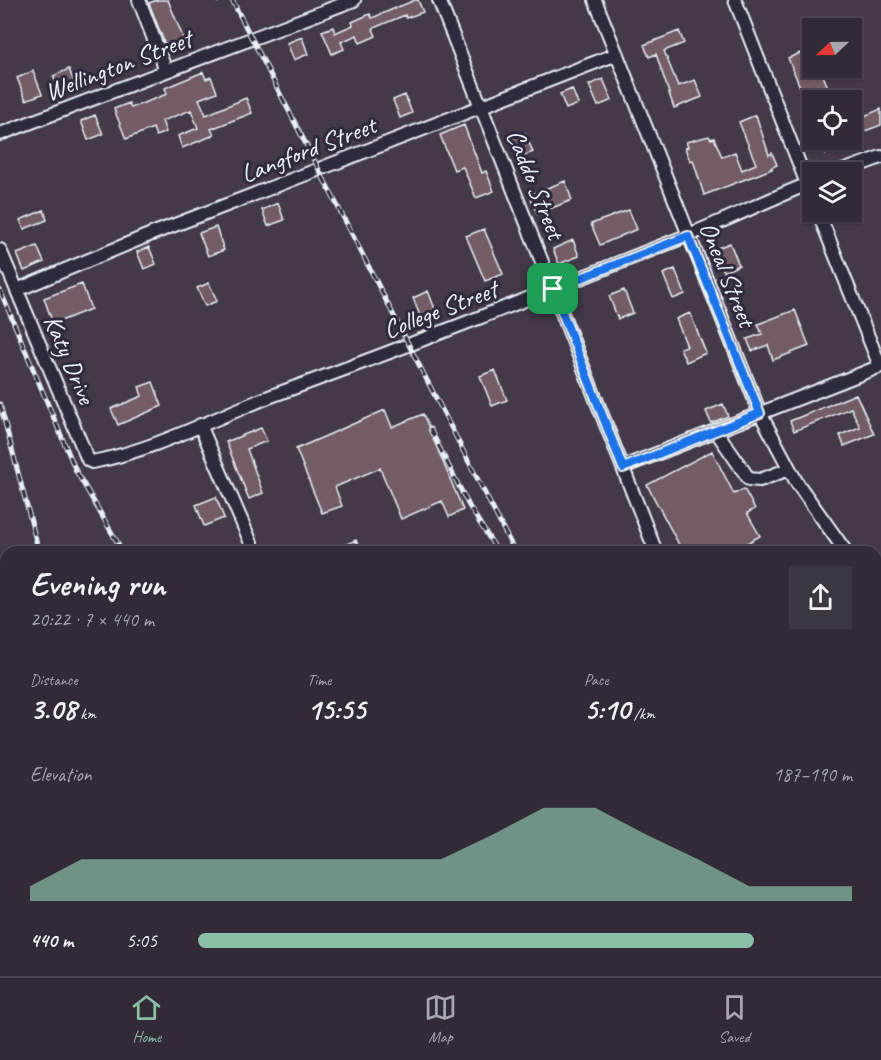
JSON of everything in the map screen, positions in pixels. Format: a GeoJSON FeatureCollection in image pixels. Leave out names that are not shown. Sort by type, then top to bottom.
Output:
{"type":"FeatureCollection","features":[{"type":"Feature","properties":{"kind":"street"},"geometry":{"type":"LineString","coordinates":[[139,0],[166,71]]}},
{"type":"Feature","properties":{"kind":"street","name":"Wellington Street"},"geometry":{"type":"LineString","coordinates":[[0,134],[354,0]]}},
{"type":"Feature","properties":{"kind":"street","name":"Caddo Street"},"geometry":{"type":"LineString","coordinates":[[439,0],[654,546]]}},
{"type":"Feature","properties":{"kind":"street","name":"Oneal Street"},"geometry":{"type":"LineString","coordinates":[[594,0],[760,413],[789,469],[817,514],[841,546]]}},
{"type":"Feature","properties":{"kind":"street"},"geometry":{"type":"LineString","coordinates":[[735,0],[802,163]]}},
{"type":"Feature","properties":{"kind":"street","name":"Langford Street"},"geometry":{"type":"LineString","coordinates":[[17,290],[154,233],[617,54]]}},
{"type":"Feature","properties":{"kind":"street"},"geometry":{"type":"LineString","coordinates":[[862,164],[881,157]]}},
{"type":"Feature","properties":{"kind":"street","name":"College Street"},"geometry":{"type":"LineString","coordinates":[[115,457],[142,449],[688,236],[802,186]]}},
{"type":"Feature","properties":{"kind":"street"},"geometry":{"type":"LineString","coordinates":[[623,468],[880,366],[822,222]]}},
{"type":"Feature","properties":{"kind":"street","name":"Katy Drive"},"geometry":{"type":"LineString","coordinates":[[0,250],[88,460],[92,462],[115,457]]}},
{"type":"Feature","properties":{"kind":"street"},"geometry":{"type":"LineString","coordinates":[[200,425],[252,546]]}},
{"type":"Feature","properties":{"kind":"street"},"geometry":{"type":"LineString","coordinates":[[716,431],[748,479],[760,480],[789,469]]}},
{"type":"Feature","properties":{"kind":"building"},"geometry":{"type":"Polygon","coordinates":[[[168,0],[184,40],[166,47],[149,3],[168,0]]]}},
{"type":"Feature","properties":{"kind":"building"},"geometry":{"type":"Polygon","coordinates":[[[418,0],[423,12],[406,18],[405,15],[376,27],[373,29],[376,36],[360,43],[357,35],[341,42],[344,49],[332,54],[322,31],[333,27],[335,33],[370,14],[372,18],[418,0]]]}},
{"type":"Feature","properties":{"kind":"building"},"geometry":{"type":"Polygon","coordinates":[[[679,31],[684,43],[664,51],[678,86],[695,80],[702,97],[674,108],[656,54],[649,57],[644,45],[679,31]]]}},
{"type":"Feature","properties":{"kind":"building"},"geometry":{"type":"Polygon","coordinates":[[[302,37],[308,54],[294,60],[287,43],[302,37]]]}},
{"type":"Feature","properties":{"kind":"building"},"geometry":{"type":"Polygon","coordinates":[[[802,52],[802,78],[824,78],[829,90],[802,92],[788,58],[802,52]]]}},
{"type":"Feature","properties":{"kind":"building"},"geometry":{"type":"Polygon","coordinates":[[[69,69],[74,82],[59,88],[53,76],[69,69]]]}},
{"type":"Feature","properties":{"kind":"building"},"geometry":{"type":"Polygon","coordinates":[[[33,71],[42,94],[26,100],[17,78],[33,71]]]}},
{"type":"Feature","properties":{"kind":"building"},"geometry":{"type":"Polygon","coordinates":[[[203,72],[206,79],[211,77],[217,92],[199,99],[206,115],[246,98],[252,113],[211,129],[214,135],[182,148],[178,136],[198,128],[191,110],[162,121],[166,132],[156,136],[153,128],[126,139],[114,109],[129,103],[131,108],[167,94],[165,88],[203,72]]]}},
{"type":"Feature","properties":{"kind":"building"},"geometry":{"type":"Polygon","coordinates":[[[603,79],[612,100],[598,106],[589,85],[603,79]]]}},
{"type":"Feature","properties":{"kind":"building"},"geometry":{"type":"Polygon","coordinates":[[[572,89],[578,104],[566,109],[560,94],[572,89]]]}},
{"type":"Feature","properties":{"kind":"building"},"geometry":{"type":"Polygon","coordinates":[[[405,95],[412,113],[400,118],[393,100],[405,95]]]}},
{"type":"Feature","properties":{"kind":"building"},"geometry":{"type":"Polygon","coordinates":[[[881,109],[881,125],[862,132],[862,117],[881,109]]]}},
{"type":"Feature","properties":{"kind":"building"},"geometry":{"type":"Polygon","coordinates":[[[95,115],[103,134],[88,140],[81,121],[95,115]]]}},
{"type":"Feature","properties":{"kind":"building"},"geometry":{"type":"Polygon","coordinates":[[[756,115],[769,155],[772,153],[777,165],[704,195],[693,160],[690,161],[685,148],[688,147],[686,142],[709,136],[711,139],[714,138],[722,157],[735,152],[742,170],[756,164],[739,122],[756,115]]]}},
{"type":"Feature","properties":{"kind":"building"},"geometry":{"type":"Polygon","coordinates":[[[464,125],[482,173],[486,171],[494,191],[476,198],[463,167],[454,170],[440,135],[464,125]]]}},
{"type":"Feature","properties":{"kind":"building"},"geometry":{"type":"Polygon","coordinates":[[[525,133],[533,152],[520,157],[512,138],[525,133]]]}},
{"type":"Feature","properties":{"kind":"building"},"geometry":{"type":"Polygon","coordinates":[[[565,181],[572,200],[537,214],[530,195],[565,181]]]}},
{"type":"Feature","properties":{"kind":"building"},"geometry":{"type":"Polygon","coordinates":[[[278,203],[284,220],[268,226],[262,210],[278,203]]]}},
{"type":"Feature","properties":{"kind":"building"},"geometry":{"type":"Polygon","coordinates":[[[44,210],[47,220],[24,229],[20,220],[44,210]]]}},
{"type":"Feature","properties":{"kind":"building"},"geometry":{"type":"Polygon","coordinates":[[[629,210],[637,229],[600,245],[591,224],[629,210]]]}},
{"type":"Feature","properties":{"kind":"building"},"geometry":{"type":"Polygon","coordinates":[[[216,227],[224,250],[208,256],[199,233],[216,227]]]}},
{"type":"Feature","properties":{"kind":"building"},"geometry":{"type":"Polygon","coordinates":[[[484,229],[503,274],[485,281],[466,236],[484,229]]]}},
{"type":"Feature","properties":{"kind":"building"},"geometry":{"type":"Polygon","coordinates":[[[573,240],[579,256],[559,264],[553,249],[573,240]]]}},
{"type":"Feature","properties":{"kind":"building"},"geometry":{"type":"Polygon","coordinates":[[[730,243],[739,265],[724,272],[715,249],[730,243]]]}},
{"type":"Feature","properties":{"kind":"building"},"geometry":{"type":"Polygon","coordinates":[[[37,246],[44,262],[24,271],[17,254],[37,246]]]}},
{"type":"Feature","properties":{"kind":"building"},"geometry":{"type":"Polygon","coordinates":[[[149,247],[156,264],[144,269],[137,252],[149,247]]]}},
{"type":"Feature","properties":{"kind":"building"},"geometry":{"type":"Polygon","coordinates":[[[675,269],[685,294],[673,299],[663,274],[675,269]]]}},
{"type":"Feature","properties":{"kind":"building"},"geometry":{"type":"Polygon","coordinates":[[[209,283],[217,301],[205,306],[197,288],[209,283]]]}},
{"type":"Feature","properties":{"kind":"building"},"geometry":{"type":"Polygon","coordinates":[[[82,284],[91,309],[53,324],[44,298],[82,284]]]}},
{"type":"Feature","properties":{"kind":"building"},"geometry":{"type":"Polygon","coordinates":[[[624,290],[633,313],[618,319],[609,296],[624,290]]]}},
{"type":"Feature","properties":{"kind":"building"},"geometry":{"type":"Polygon","coordinates":[[[428,291],[437,314],[422,321],[413,298],[428,291]]]}},
{"type":"Feature","properties":{"kind":"building"},"geometry":{"type":"Polygon","coordinates":[[[795,310],[809,346],[773,360],[768,345],[752,351],[747,339],[762,334],[758,324],[795,310]]]}},
{"type":"Feature","properties":{"kind":"building"},"geometry":{"type":"Polygon","coordinates":[[[690,313],[706,353],[686,362],[680,348],[687,346],[676,319],[690,313]]]}},
{"type":"Feature","properties":{"kind":"building"},"geometry":{"type":"Polygon","coordinates":[[[495,370],[507,400],[492,406],[480,376],[495,370]]]}},
{"type":"Feature","properties":{"kind":"building"},"geometry":{"type":"Polygon","coordinates":[[[153,382],[162,406],[118,425],[111,409],[142,396],[139,387],[153,382]]]}},
{"type":"Feature","properties":{"kind":"building"},"geometry":{"type":"Polygon","coordinates":[[[856,394],[874,434],[844,446],[840,435],[860,427],[851,408],[794,431],[790,421],[856,394]]]}},
{"type":"Feature","properties":{"kind":"building"},"geometry":{"type":"Polygon","coordinates":[[[723,404],[728,416],[711,423],[706,411],[723,404]]]}},
{"type":"Feature","properties":{"kind":"building"},"geometry":{"type":"Polygon","coordinates":[[[385,410],[392,427],[423,414],[463,510],[449,517],[442,501],[401,519],[380,468],[335,487],[342,506],[322,513],[296,449],[385,410]]]}},
{"type":"Feature","properties":{"kind":"building"},"geometry":{"type":"Polygon","coordinates":[[[261,428],[267,441],[247,449],[263,493],[249,499],[226,442],[261,428]]]}},
{"type":"Feature","properties":{"kind":"building"},"geometry":{"type":"Polygon","coordinates":[[[712,451],[734,494],[744,489],[755,509],[747,513],[760,536],[742,546],[680,546],[647,485],[712,451]]]}},
{"type":"Feature","properties":{"kind":"building"},"geometry":{"type":"Polygon","coordinates":[[[216,497],[224,518],[204,526],[196,505],[216,497]]]}},
{"type":"Feature","properties":{"kind":"building"},"geometry":{"type":"Polygon","coordinates":[[[356,540],[358,546],[342,546],[356,540]]]}},
{"type":"Feature","properties":{"kind":"railway"},"geometry":{"type":"LineString","coordinates":[[232,0],[512,546]]}},
{"type":"Feature","properties":{"kind":"railway"},"geometry":{"type":"LineString","coordinates":[[0,290],[76,471],[120,546]]}},
{"type":"Feature","properties":{"kind":"railway"},"geometry":{"type":"LineString","coordinates":[[0,404],[37,546]]}},
{"type":"Feature","properties":{"kind":"railway"},"geometry":{"type":"LineString","coordinates":[[430,429],[469,506],[494,546]]}},
{"type":"Feature","properties":{"kind":"route"},"geometry":{"type":"LineString","coordinates":[[688,236],[760,413],[623,468],[553,289],[688,236]]}}]}
